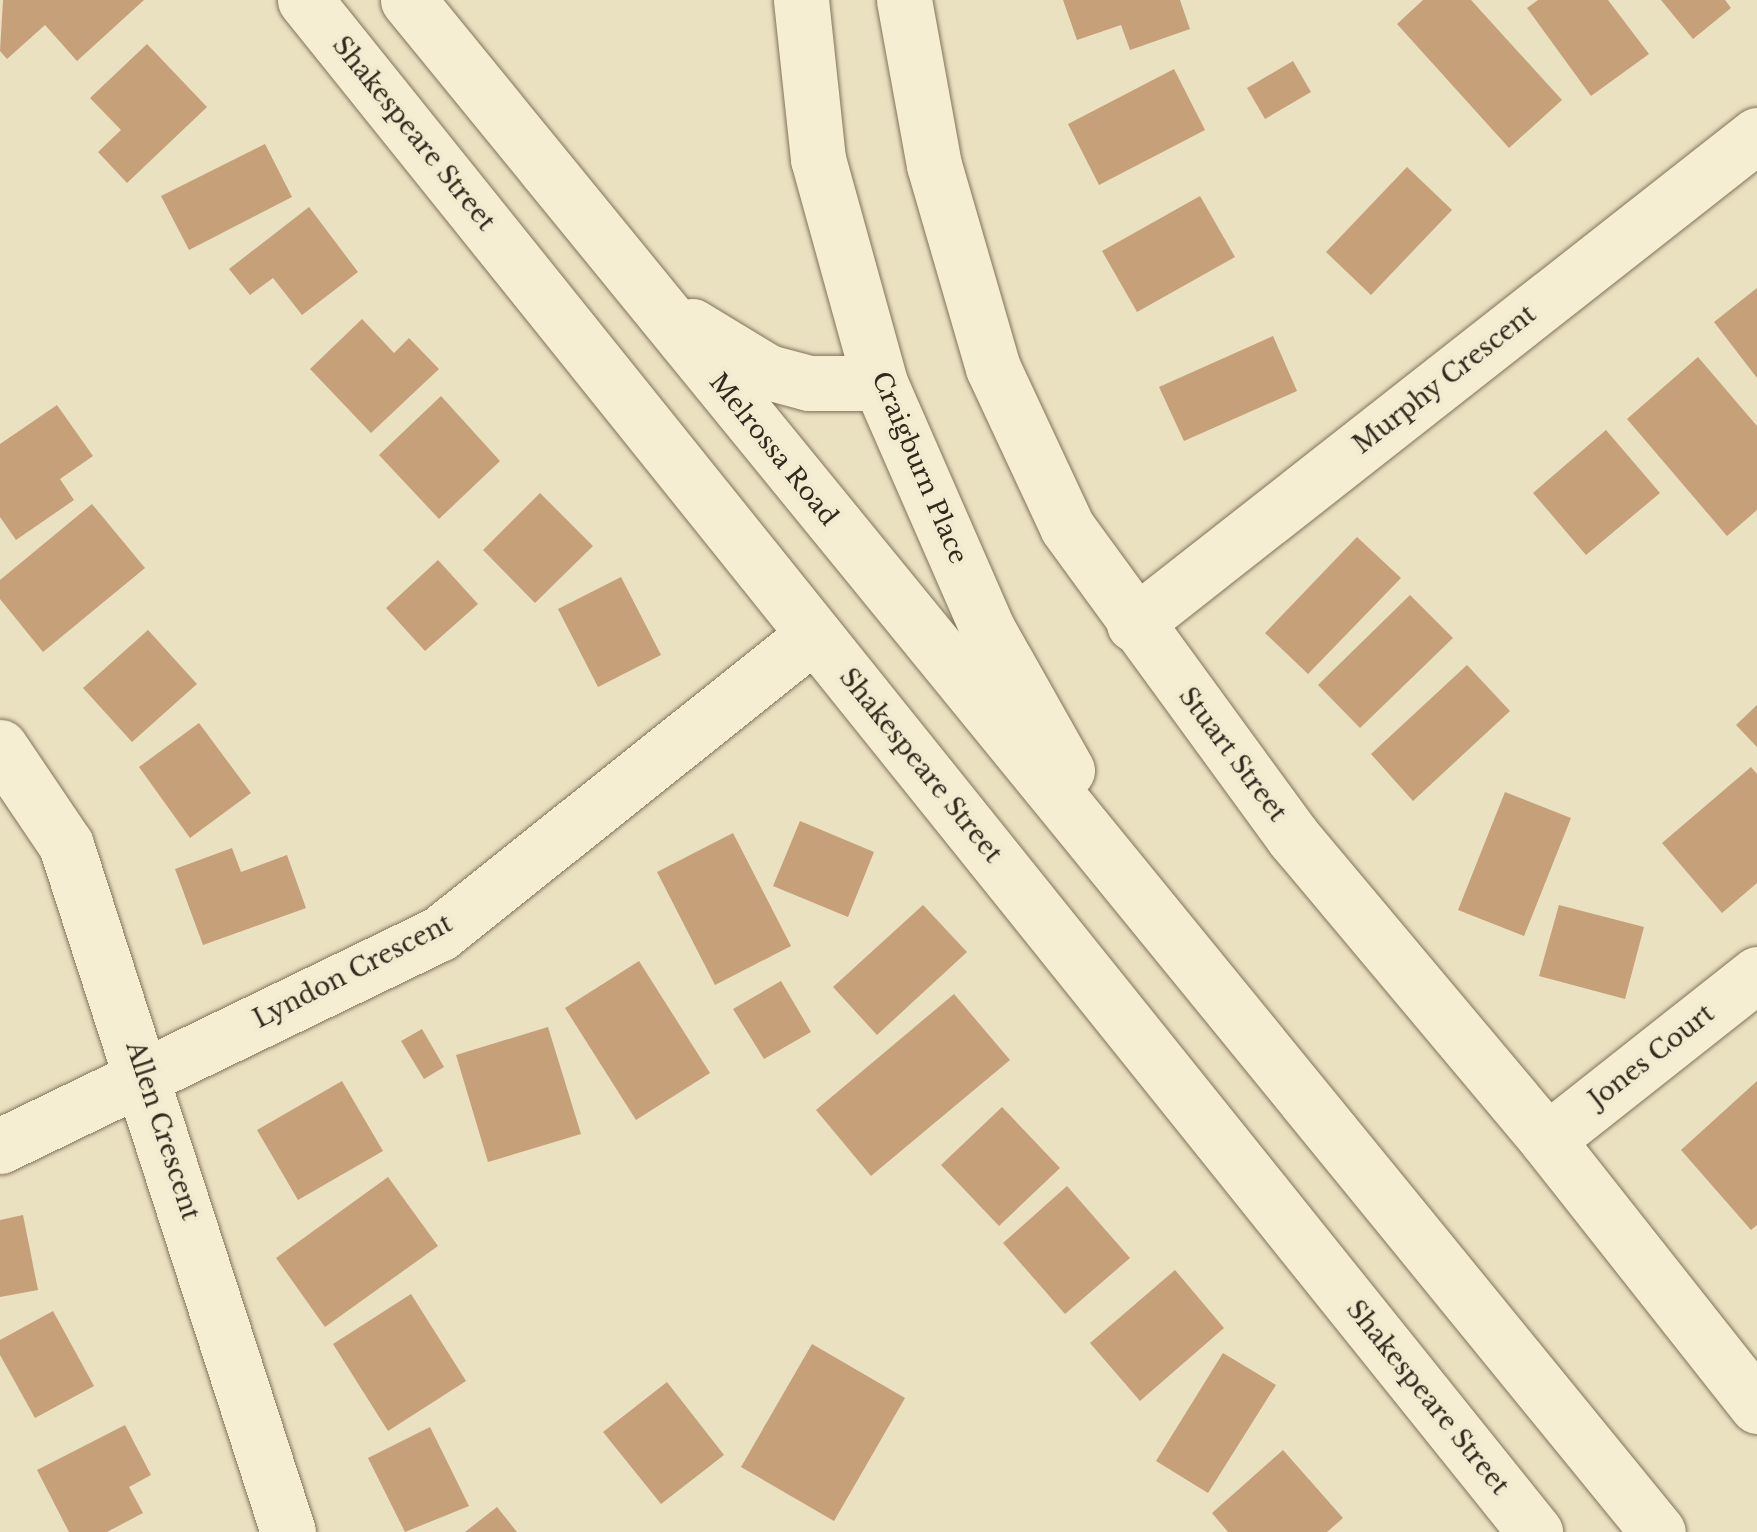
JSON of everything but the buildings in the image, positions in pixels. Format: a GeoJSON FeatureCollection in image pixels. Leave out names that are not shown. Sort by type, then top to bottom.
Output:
{"type":"FeatureCollection","features":[{"type":"Feature","properties":{"kind":"street","name":"Shakespeare Street"},"geometry":{"type":"LineString","coordinates":[[305,0],[1535,1532]]}},
{"type":"Feature","properties":{"kind":"street","name":"Melrossa Road"},"geometry":{"type":"LineString","coordinates":[[408,0],[1140,899]]}},
{"type":"Feature","properties":{"kind":"street","name":"Craigburn Place"},"geometry":{"type":"LineString","coordinates":[[801,0],[818,159],[880,383],[988,630],[1140,899]]}},
{"type":"Feature","properties":{"kind":"street","name":"Stuart Street"},"geometry":{"type":"LineString","coordinates":[[904,0],[934,165],[993,368],[1067,527],[1134,624],[1294,837],[1547,1140],[1757,1406]]}},
{"type":"Feature","properties":{"kind":"street","name":"Murphy Crescent"},"geometry":{"type":"LineString","coordinates":[[1134,624],[1757,135]]}},
{"type":"Feature","properties":{"kind":"street"},"geometry":{"type":"LineString","coordinates":[[641,289],[730,354],[768,372],[809,383],[880,383]]}},
{"type":"Feature","properties":{"kind":"street","name":"Lyndon Crescent"},"geometry":{"type":"LineString","coordinates":[[0,1146],[440,934],[814,635]]}},
{"type":"Feature","properties":{"kind":"street","name":"Allen Crescent"},"geometry":{"type":"LineString","coordinates":[[0,747],[66,845],[145,1076],[288,1532]]}},
{"type":"Feature","properties":{"kind":"street"},"geometry":{"type":"LineString","coordinates":[[1140,899],[1658,1532]]}},
{"type":"Feature","properties":{"kind":"street","name":"Jones Court"},"geometry":{"type":"LineString","coordinates":[[1547,1140],[1757,974]]}}]}
